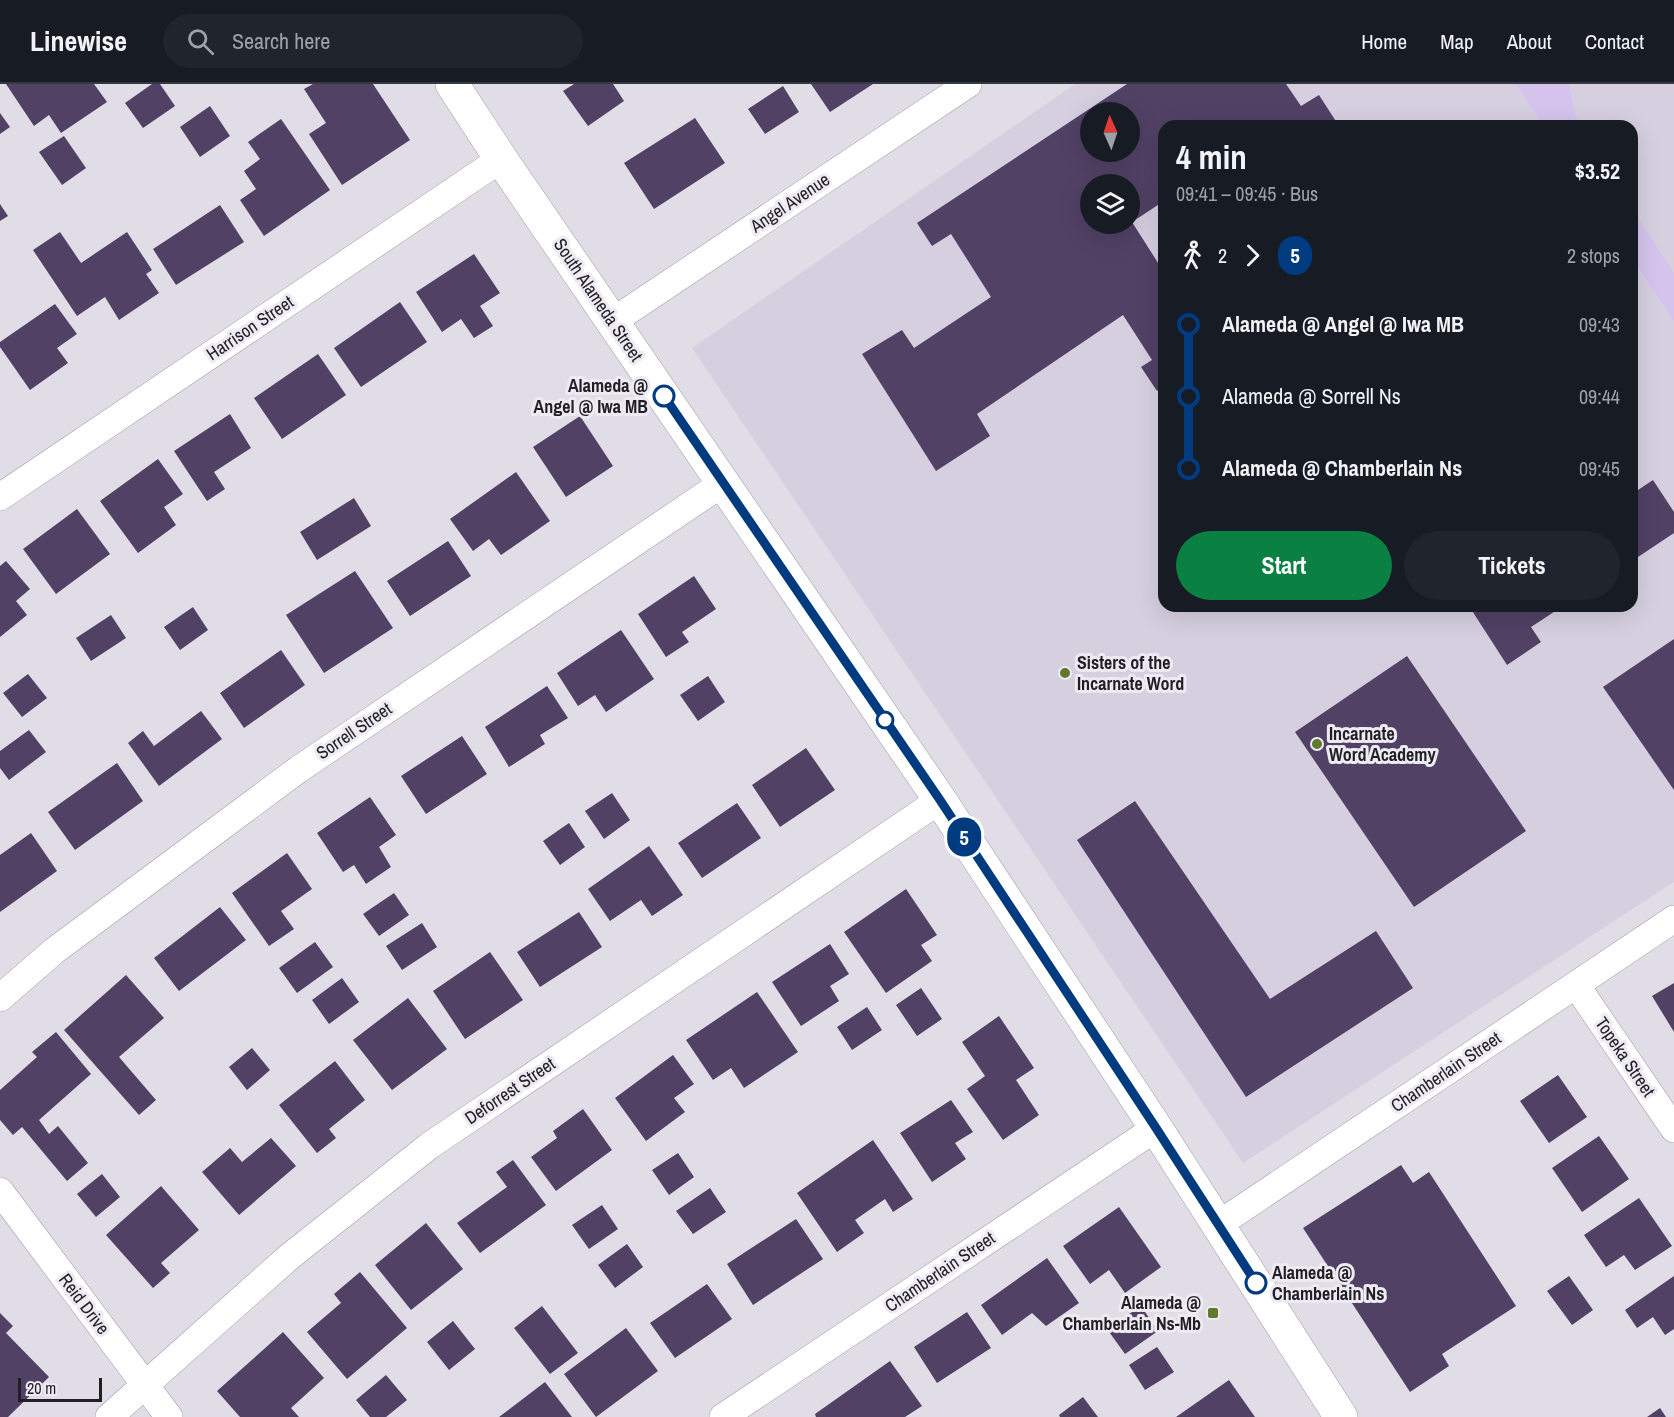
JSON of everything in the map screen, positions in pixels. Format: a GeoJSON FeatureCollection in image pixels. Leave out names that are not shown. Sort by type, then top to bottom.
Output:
{"type":"FeatureCollection","features":[{"type":"Feature","properties":{"kind":"main road","name":"South Alameda Street"},"geometry":{"type":"LineString","coordinates":[[452,84],[940,800],[1219,1224],[1341,1417]]}},
{"type":"Feature","properties":{"kind":"street","name":"Angel Avenue"},"geometry":{"type":"LineString","coordinates":[[613,321],[968,84]]}},
{"type":"Feature","properties":{"kind":"street","name":"Harrison Street"},"geometry":{"type":"LineString","coordinates":[[0,497],[501,159]]}},
{"type":"Feature","properties":{"kind":"street","name":"Sorrell Street"},"geometry":{"type":"LineString","coordinates":[[0,998],[54,951],[299,769],[723,483]]}},
{"type":"Feature","properties":{"kind":"street","name":"Deforrest Street"},"geometry":{"type":"LineString","coordinates":[[109,1417],[289,1257],[429,1146],[940,800]]}},
{"type":"Feature","properties":{"kind":"street","name":"Chamberlain Street"},"geometry":{"type":"LineString","coordinates":[[1219,1224],[1674,919]]}},
{"type":"Feature","properties":{"kind":"street","name":"Topeka Street"},"geometry":{"type":"LineString","coordinates":[[1576,985],[1674,1129]]}},
{"type":"Feature","properties":{"kind":"street","name":"Chamberlain Street"},"geometry":{"type":"LineString","coordinates":[[723,1417],[1156,1128]]}},
{"type":"Feature","properties":{"kind":"street","name":"Reid Drive"},"geometry":{"type":"LineString","coordinates":[[0,1191],[169,1417]]}},
{"type":"Feature","properties":{"kind":"shaded area","name":"Incarnate Word Academy"},"geometry":{"type":"Polygon","coordinates":[[[1075,84],[1674,84],[1674,882],[1243,1163],[692,348],[1075,84]]]}},
{"type":"Feature","properties":{"kind":"shaded area"},"geometry":{"type":"Polygon","coordinates":[[[1516,84],[1569,84],[1577,120],[1540,120],[1516,84]]]}},
{"type":"Feature","properties":{"kind":"shaded area"},"geometry":{"type":"Polygon","coordinates":[[[1638,218],[1674,273],[1674,321],[1638,267],[1638,218]]]}},
{"type":"Feature","properties":{"kind":"building"},"geometry":{"type":"Polygon","coordinates":[[[6,84],[94,84],[107,102],[61,133],[49,115],[34,126],[6,84]]]}},
{"type":"Feature","properties":{"kind":"building"},"geometry":{"type":"Polygon","coordinates":[[[152,84],[160,84],[175,106],[143,128],[125,103],[152,84]]]}},
{"type":"Feature","properties":{"kind":"building"},"geometry":{"type":"Polygon","coordinates":[[[313,84],[373,84],[410,140],[342,185],[309,134],[326,123],[304,89],[313,84]]]}},
{"type":"Feature","properties":{"kind":"building"},"geometry":{"type":"Polygon","coordinates":[[[574,84],[613,84],[624,101],[588,126],[563,91],[574,84]]]}},
{"type":"Feature","properties":{"kind":"building"},"geometry":{"type":"Polygon","coordinates":[[[811,84],[873,84],[830,112],[811,84]]]}},
{"type":"Feature","properties":{"kind":"building"},"geometry":{"type":"Polygon","coordinates":[[[1127,84],[1286,84],[1301,106],[1319,95],[1335,120],[1158,120],[1158,205],[1140,217],[1140,174],[1080,174],[1080,234],[1140,234],[1158,263],[1158,390],[1141,367],[1152,360],[1123,315],[977,414],[990,436],[936,471],[862,354],[902,330],[914,348],[991,297],[951,234],[932,246],[917,223],[1080,115],[1080,162],[1140,162],[1140,102],[1100,102],[1127,84]]]}},
{"type":"Feature","properties":{"kind":"building"},"geometry":{"type":"Polygon","coordinates":[[[783,86],[799,112],[765,134],[748,109],[783,86]]]}},
{"type":"Feature","properties":{"kind":"building"},"geometry":{"type":"Polygon","coordinates":[[[210,106],[230,136],[200,157],[180,127],[210,106]]]}},
{"type":"Feature","properties":{"kind":"building"},"geometry":{"type":"Polygon","coordinates":[[[0,113],[10,127],[0,134],[0,113]]]}},
{"type":"Feature","properties":{"kind":"building"},"geometry":{"type":"Polygon","coordinates":[[[695,118],[725,163],[654,209],[624,163],[695,118]]]}},
{"type":"Feature","properties":{"kind":"building"},"geometry":{"type":"Polygon","coordinates":[[[281,119],[330,190],[264,236],[240,200],[256,189],[244,171],[260,159],[248,142],[281,119]]]}},
{"type":"Feature","properties":{"kind":"building"},"geometry":{"type":"Polygon","coordinates":[[[64,136],[86,168],[62,185],[39,152],[64,136]]]}},
{"type":"Feature","properties":{"kind":"building"},"geometry":{"type":"Polygon","coordinates":[[[0,204],[8,216],[0,221],[0,204]]]}},
{"type":"Feature","properties":{"kind":"building"},"geometry":{"type":"Polygon","coordinates":[[[220,205],[244,242],[176,285],[153,249],[220,205]]]}},
{"type":"Feature","properties":{"kind":"building"},"geometry":{"type":"Polygon","coordinates":[[[60,232],[81,263],[127,232],[152,270],[146,274],[159,293],[119,320],[105,297],[77,316],[33,250],[60,232]]]}},
{"type":"Feature","properties":{"kind":"building"},"geometry":{"type":"Polygon","coordinates":[[[474,254],[500,293],[480,306],[493,326],[474,338],[461,319],[442,332],[416,292],[474,254]]]}},
{"type":"Feature","properties":{"kind":"building"},"geometry":{"type":"Polygon","coordinates":[[[400,302],[427,342],[361,387],[334,348],[400,302]]]}},
{"type":"Feature","properties":{"kind":"building"},"geometry":{"type":"Polygon","coordinates":[[[55,304],[77,334],[57,348],[68,363],[30,390],[0,347],[0,342],[55,304]]]}},
{"type":"Feature","properties":{"kind":"building"},"geometry":{"type":"Polygon","coordinates":[[[318,354],[346,395],[282,439],[254,398],[318,354]]]}},
{"type":"Feature","properties":{"kind":"building"},"geometry":{"type":"Polygon","coordinates":[[[230,414],[251,448],[214,472],[225,489],[207,501],[174,451],[230,414]]]}},
{"type":"Feature","properties":{"kind":"building"},"geometry":{"type":"Polygon","coordinates":[[[580,416],[613,466],[566,497],[533,447],[580,416]]]}},
{"type":"Feature","properties":{"kind":"building"},"geometry":{"type":"Polygon","coordinates":[[[158,459],[183,494],[164,507],[176,525],[138,553],[100,501],[158,459]]]}},
{"type":"Feature","properties":{"kind":"building"},"geometry":{"type":"Polygon","coordinates":[[[516,472],[550,521],[501,555],[489,539],[473,551],[450,519],[516,472]]]}},
{"type":"Feature","properties":{"kind":"building"},"geometry":{"type":"Polygon","coordinates":[[[1653,480],[1674,512],[1674,533],[1638,557],[1638,490],[1653,480]]]}},
{"type":"Feature","properties":{"kind":"building"},"geometry":{"type":"Polygon","coordinates":[[[354,498],[371,526],[317,560],[300,532],[354,498]]]}},
{"type":"Feature","properties":{"kind":"building"},"geometry":{"type":"Polygon","coordinates":[[[77,509],[110,554],[56,594],[23,549],[77,509]]]}},
{"type":"Feature","properties":{"kind":"building"},"geometry":{"type":"Polygon","coordinates":[[[448,541],[471,576],[410,616],[387,581],[448,541]]]}},
{"type":"Feature","properties":{"kind":"building"},"geometry":{"type":"Polygon","coordinates":[[[6,561],[30,589],[16,601],[27,615],[0,637],[0,566],[6,561]]]}},
{"type":"Feature","properties":{"kind":"building"},"geometry":{"type":"Polygon","coordinates":[[[355,571],[393,628],[324,673],[286,615],[355,571]]]}},
{"type":"Feature","properties":{"kind":"building"},"geometry":{"type":"Polygon","coordinates":[[[694,576],[716,609],[682,632],[689,642],[666,657],[638,614],[694,576]]]}},
{"type":"Feature","properties":{"kind":"building"},"geometry":{"type":"Polygon","coordinates":[[[193,607],[208,630],[180,650],[164,627],[193,607]]]}},
{"type":"Feature","properties":{"kind":"building"},"geometry":{"type":"Polygon","coordinates":[[[1473,612],[1554,612],[1531,627],[1541,642],[1507,665],[1473,612]]]}},
{"type":"Feature","properties":{"kind":"building"},"geometry":{"type":"Polygon","coordinates":[[[111,615],[126,638],[91,661],[76,638],[111,615]]]}},
{"type":"Feature","properties":{"kind":"building"},"geometry":{"type":"Polygon","coordinates":[[[621,630],[654,679],[606,712],[595,695],[578,706],[557,673],[621,630]]]}},
{"type":"Feature","properties":{"kind":"building"},"geometry":{"type":"Polygon","coordinates":[[[1674,639],[1674,790],[1603,687],[1674,639]]]}},
{"type":"Feature","properties":{"kind":"building"},"geometry":{"type":"Polygon","coordinates":[[[281,650],[305,685],[244,728],[220,693],[281,650]]]}},
{"type":"Feature","properties":{"kind":"building"},"geometry":{"type":"Polygon","coordinates":[[[1407,656],[1526,831],[1414,907],[1295,732],[1407,656]]]}},
{"type":"Feature","properties":{"kind":"building"},"geometry":{"type":"Polygon","coordinates":[[[28,674],[47,698],[22,717],[3,693],[28,674]]]}},
{"type":"Feature","properties":{"kind":"building"},"geometry":{"type":"Polygon","coordinates":[[[708,676],[725,702],[698,721],[680,695],[708,676]]]}},
{"type":"Feature","properties":{"kind":"building"},"geometry":{"type":"Polygon","coordinates":[[[547,686],[568,718],[540,735],[545,744],[509,767],[485,727],[547,686]]]}},
{"type":"Feature","properties":{"kind":"building"},"geometry":{"type":"Polygon","coordinates":[[[201,711],[222,739],[159,786],[128,743],[143,731],[154,746],[201,711]]]}},
{"type":"Feature","properties":{"kind":"building"},"geometry":{"type":"Polygon","coordinates":[[[29,730],[46,752],[9,780],[0,768],[0,751],[29,730]]]}},
{"type":"Feature","properties":{"kind":"building"},"geometry":{"type":"Polygon","coordinates":[[[462,736],[487,774],[426,814],[401,776],[462,736]]]}},
{"type":"Feature","properties":{"kind":"building"},"geometry":{"type":"Polygon","coordinates":[[[806,748],[835,790],[780,827],[752,785],[806,748]]]}},
{"type":"Feature","properties":{"kind":"building"},"geometry":{"type":"Polygon","coordinates":[[[117,763],[143,801],[75,850],[48,812],[117,763]]]}},
{"type":"Feature","properties":{"kind":"building"},"geometry":{"type":"Polygon","coordinates":[[[612,793],[630,820],[604,839],[585,811],[612,793]]]}},
{"type":"Feature","properties":{"kind":"building"},"geometry":{"type":"Polygon","coordinates":[[[370,797],[396,835],[379,847],[391,867],[366,884],[354,865],[343,872],[317,833],[370,797]]]}},
{"type":"Feature","properties":{"kind":"building"},"geometry":{"type":"Polygon","coordinates":[[[1135,801],[1270,999],[1376,931],[1413,988],[1246,1097],[1077,840],[1135,801]]]}},
{"type":"Feature","properties":{"kind":"building"},"geometry":{"type":"Polygon","coordinates":[[[737,803],[761,838],[702,878],[678,843],[737,803]]]}},
{"type":"Feature","properties":{"kind":"building"},"geometry":{"type":"Polygon","coordinates":[[[569,823],[585,847],[560,865],[543,841],[569,823]]]}},
{"type":"Feature","properties":{"kind":"building"},"geometry":{"type":"Polygon","coordinates":[[[31,833],[57,871],[0,912],[0,855],[31,833]]]}},
{"type":"Feature","properties":{"kind":"building"},"geometry":{"type":"Polygon","coordinates":[[[649,846],[683,895],[652,916],[641,900],[610,921],[588,889],[649,846]]]}},
{"type":"Feature","properties":{"kind":"building"},"geometry":{"type":"Polygon","coordinates":[[[287,853],[312,889],[281,911],[294,929],[269,946],[232,893],[287,853]]]}},
{"type":"Feature","properties":{"kind":"building"},"geometry":{"type":"Polygon","coordinates":[[[906,889],[937,935],[921,945],[932,961],[886,993],[844,932],[906,889]]]}},
{"type":"Feature","properties":{"kind":"building"},"geometry":{"type":"Polygon","coordinates":[[[394,893],[409,915],[379,936],[363,914],[394,893]]]}},
{"type":"Feature","properties":{"kind":"building"},"geometry":{"type":"Polygon","coordinates":[[[220,907],[246,940],[179,991],[154,958],[220,907]]]}},
{"type":"Feature","properties":{"kind":"building"},"geometry":{"type":"Polygon","coordinates":[[[579,912],[602,947],[540,987],[517,952],[579,912]]]}},
{"type":"Feature","properties":{"kind":"building"},"geometry":{"type":"Polygon","coordinates":[[[422,923],[437,947],[402,970],[386,946],[422,923]]]}},
{"type":"Feature","properties":{"kind":"building"},"geometry":{"type":"Polygon","coordinates":[[[315,942],[333,967],[297,993],[279,968],[315,942]]]}},
{"type":"Feature","properties":{"kind":"building"},"geometry":{"type":"Polygon","coordinates":[[[830,944],[849,974],[830,986],[839,1001],[801,1026],[772,982],[830,944]]]}},
{"type":"Feature","properties":{"kind":"building"},"geometry":{"type":"Polygon","coordinates":[[[490,952],[523,1000],[465,1039],[433,991],[490,952]]]}},
{"type":"Feature","properties":{"kind":"building"},"geometry":{"type":"Polygon","coordinates":[[[126,975],[164,1018],[119,1057],[156,1100],[139,1115],[64,1030],[126,975]]]}},
{"type":"Feature","properties":{"kind":"building"},"geometry":{"type":"Polygon","coordinates":[[[342,978],[359,1002],[329,1024],[312,1000],[342,978]]]}},
{"type":"Feature","properties":{"kind":"building"},"geometry":{"type":"Polygon","coordinates":[[[1674,983],[1674,1032],[1652,996],[1674,983]]]}},
{"type":"Feature","properties":{"kind":"building"},"geometry":{"type":"Polygon","coordinates":[[[921,988],[942,1019],[917,1036],[896,1005],[921,988]]]}},
{"type":"Feature","properties":{"kind":"building"},"geometry":{"type":"Polygon","coordinates":[[[757,992],[798,1052],[744,1088],[731,1068],[713,1080],[686,1040],[757,992]]]}},
{"type":"Feature","properties":{"kind":"building"},"geometry":{"type":"Polygon","coordinates":[[[408,998],[447,1049],[392,1090],[353,1040],[408,998]]]}},
{"type":"Feature","properties":{"kind":"building"},"geometry":{"type":"Polygon","coordinates":[[[867,1007],[882,1030],[852,1050],[837,1027],[867,1007]]]}},
{"type":"Feature","properties":{"kind":"building"},"geometry":{"type":"Polygon","coordinates":[[[999,1016],[1034,1068],[1016,1080],[1039,1115],[1003,1140],[967,1089],[985,1076],[962,1042],[999,1016]]]}},
{"type":"Feature","properties":{"kind":"building"},"geometry":{"type":"Polygon","coordinates":[[[56,1032],[91,1074],[39,1120],[49,1134],[58,1126],[88,1163],[67,1181],[22,1127],[13,1135],[0,1120],[0,1090],[37,1057],[32,1052],[56,1032]]]}},
{"type":"Feature","properties":{"kind":"building"},"geometry":{"type":"Polygon","coordinates":[[[252,1048],[270,1070],[247,1090],[229,1067],[252,1048]]]}},
{"type":"Feature","properties":{"kind":"building"},"geometry":{"type":"Polygon","coordinates":[[[673,1055],[694,1084],[674,1098],[685,1112],[646,1141],[615,1098],[673,1055]]]}},
{"type":"Feature","properties":{"kind":"building"},"geometry":{"type":"Polygon","coordinates":[[[335,1061],[365,1100],[329,1129],[336,1138],[317,1153],[279,1105],[335,1061]]]}},
{"type":"Feature","properties":{"kind":"building"},"geometry":{"type":"Polygon","coordinates":[[[1558,1075],[1587,1117],[1549,1143],[1520,1101],[1558,1075]]]}},
{"type":"Feature","properties":{"kind":"building"},"geometry":{"type":"Polygon","coordinates":[[[951,1100],[973,1132],[955,1143],[966,1159],[932,1182],[900,1133],[951,1100]]]}},
{"type":"Feature","properties":{"kind":"building"},"geometry":{"type":"Polygon","coordinates":[[[583,1109],[612,1150],[556,1191],[531,1157],[557,1138],[553,1131],[583,1109]]]}},
{"type":"Feature","properties":{"kind":"building"},"geometry":{"type":"Polygon","coordinates":[[[1599,1136],[1629,1179],[1582,1212],[1552,1168],[1599,1136]]]}},
{"type":"Feature","properties":{"kind":"building"},"geometry":{"type":"Polygon","coordinates":[[[271,1138],[296,1166],[239,1215],[202,1172],[230,1148],[242,1162],[271,1138]]]}},
{"type":"Feature","properties":{"kind":"building"},"geometry":{"type":"Polygon","coordinates":[[[873,1140],[913,1199],[893,1212],[885,1199],[855,1220],[864,1233],[837,1252],[797,1193],[873,1140]]]}},
{"type":"Feature","properties":{"kind":"building"},"geometry":{"type":"Polygon","coordinates":[[[678,1153],[694,1177],[669,1195],[652,1170],[678,1153]]]}},
{"type":"Feature","properties":{"kind":"building"},"geometry":{"type":"Polygon","coordinates":[[[513,1160],[546,1205],[480,1253],[457,1223],[507,1187],[496,1172],[513,1160]]]}},
{"type":"Feature","properties":{"kind":"building"},"geometry":{"type":"Polygon","coordinates":[[[1401,1165],[1413,1183],[1429,1172],[1516,1306],[1442,1354],[1449,1366],[1410,1392],[1303,1228],[1401,1165]]]}},
{"type":"Feature","properties":{"kind":"building"},"geometry":{"type":"Polygon","coordinates":[[[102,1174],[120,1197],[96,1217],[77,1194],[102,1174]]]}},
{"type":"Feature","properties":{"kind":"building"},"geometry":{"type":"Polygon","coordinates":[[[161,1186],[199,1230],[161,1263],[170,1273],[153,1288],[106,1235],[161,1186]]]}},
{"type":"Feature","properties":{"kind":"building"},"geometry":{"type":"Polygon","coordinates":[[[710,1188],[726,1212],[693,1234],[676,1211],[710,1188]]]}},
{"type":"Feature","properties":{"kind":"building"},"geometry":{"type":"Polygon","coordinates":[[[1639,1198],[1672,1246],[1635,1270],[1624,1255],[1606,1267],[1584,1235],[1639,1198]]]}},
{"type":"Feature","properties":{"kind":"building"},"geometry":{"type":"Polygon","coordinates":[[[602,1205],[618,1229],[589,1249],[572,1225],[602,1205]]]}},
{"type":"Feature","properties":{"kind":"building"},"geometry":{"type":"Polygon","coordinates":[[[1119,1207],[1161,1267],[1125,1293],[1109,1270],[1090,1284],[1063,1246],[1119,1207]]]}},
{"type":"Feature","properties":{"kind":"building"},"geometry":{"type":"Polygon","coordinates":[[[796,1219],[823,1259],[753,1305],[727,1264],[796,1219]]]}},
{"type":"Feature","properties":{"kind":"building"},"geometry":{"type":"Polygon","coordinates":[[[426,1223],[463,1269],[411,1310],[375,1265],[426,1223]]]}},
{"type":"Feature","properties":{"kind":"building"},"geometry":{"type":"Polygon","coordinates":[[[627,1244],[643,1267],[615,1288],[598,1265],[627,1244]]]}},
{"type":"Feature","properties":{"kind":"building"},"geometry":{"type":"Polygon","coordinates":[[[1047,1258],[1079,1303],[1046,1326],[1032,1313],[1002,1335],[981,1305],[1047,1258]]]}},
{"type":"Feature","properties":{"kind":"building"},"geometry":{"type":"Polygon","coordinates":[[[360,1272],[407,1328],[347,1379],[307,1332],[341,1303],[334,1294],[360,1272]]]}},
{"type":"Feature","properties":{"kind":"building"},"geometry":{"type":"Polygon","coordinates":[[[1569,1276],[1593,1310],[1572,1325],[1547,1291],[1569,1276]]]}},
{"type":"Feature","properties":{"kind":"building"},"geometry":{"type":"Polygon","coordinates":[[[1674,1276],[1674,1329],[1665,1335],[1653,1317],[1637,1328],[1625,1310],[1674,1276]]]}},
{"type":"Feature","properties":{"kind":"building"},"geometry":{"type":"Polygon","coordinates":[[[707,1284],[732,1319],[675,1358],[650,1323],[707,1284]]]}},
{"type":"Feature","properties":{"kind":"building"},"geometry":{"type":"Polygon","coordinates":[[[542,1306],[578,1353],[550,1374],[514,1328],[542,1306]]]}},
{"type":"Feature","properties":{"kind":"building"},"geometry":{"type":"Polygon","coordinates":[[[1141,1306],[1158,1331],[1125,1354],[1107,1329],[1141,1306]]]}},
{"type":"Feature","properties":{"kind":"building"},"geometry":{"type":"Polygon","coordinates":[[[967,1312],[991,1348],[937,1383],[914,1347],[967,1312]]]}},
{"type":"Feature","properties":{"kind":"building"},"geometry":{"type":"Polygon","coordinates":[[[0,1313],[13,1326],[6,1333],[49,1377],[8,1417],[0,1417],[0,1313]]]}},
{"type":"Feature","properties":{"kind":"building"},"geometry":{"type":"Polygon","coordinates":[[[453,1321],[475,1349],[449,1370],[427,1342],[453,1321]]]}},
{"type":"Feature","properties":{"kind":"building"},"geometry":{"type":"Polygon","coordinates":[[[626,1328],[658,1371],[596,1417],[564,1374],[626,1328]]]}},
{"type":"Feature","properties":{"kind":"building"},"geometry":{"type":"Polygon","coordinates":[[[283,1332],[324,1378],[291,1408],[299,1417],[240,1417],[217,1391],[283,1332]]]}},
{"type":"Feature","properties":{"kind":"building"},"geometry":{"type":"Polygon","coordinates":[[[1157,1347],[1174,1372],[1145,1390],[1129,1365],[1157,1347]]]}},
{"type":"Feature","properties":{"kind":"building"},"geometry":{"type":"Polygon","coordinates":[[[890,1361],[922,1406],[905,1417],[816,1417],[815,1414],[890,1361]]]}},
{"type":"Feature","properties":{"kind":"building"},"geometry":{"type":"Polygon","coordinates":[[[386,1375],[407,1400],[386,1417],[370,1417],[356,1400],[386,1375]]]}},
{"type":"Feature","properties":{"kind":"building"},"geometry":{"type":"Polygon","coordinates":[[[1229,1380],[1255,1417],[1176,1417],[1229,1380]]]}},
{"type":"Feature","properties":{"kind":"building"},"geometry":{"type":"Polygon","coordinates":[[[545,1382],[572,1417],[499,1417],[545,1382]]]}},
{"type":"Feature","properties":{"kind":"building"},"geometry":{"type":"Polygon","coordinates":[[[1083,1397],[1098,1417],[1060,1417],[1059,1415],[1083,1397]]]}},
{"type":"Feature","properties":{"kind":"building"},"geometry":{"type":"Polygon","coordinates":[[[1660,1408],[1666,1417],[1647,1417],[1660,1408]]]}},
{"type":"Feature","properties":{"kind":"bus line","name":"5"},"geometry":{"type":"LineString","coordinates":[[664,396],[940,800],[1256,1283]]}},
{"type":"Feature","properties":{"kind":"place","name":"Alameda @ Angel @ Iwa MB"},"geometry":{"type":"Point","coordinates":[664,396]}},
{"type":"Feature","properties":{"kind":"place","name":"Sisters of the Incarnate Word"},"geometry":{"type":"Point","coordinates":[1065,673]}},
{"type":"Feature","properties":{"kind":"place","name":"Incarnate Word Academy"},"geometry":{"type":"Point","coordinates":[1317,744]}},
{"type":"Feature","properties":{"kind":"place","name":"Alameda @ Chamberlain Ns"},"geometry":{"type":"Point","coordinates":[1256,1283]}},
{"type":"Feature","properties":{"kind":"place","name":"Alameda @ Chamberlain Ns-Mb"},"geometry":{"type":"Point","coordinates":[1213,1313]}}]}
